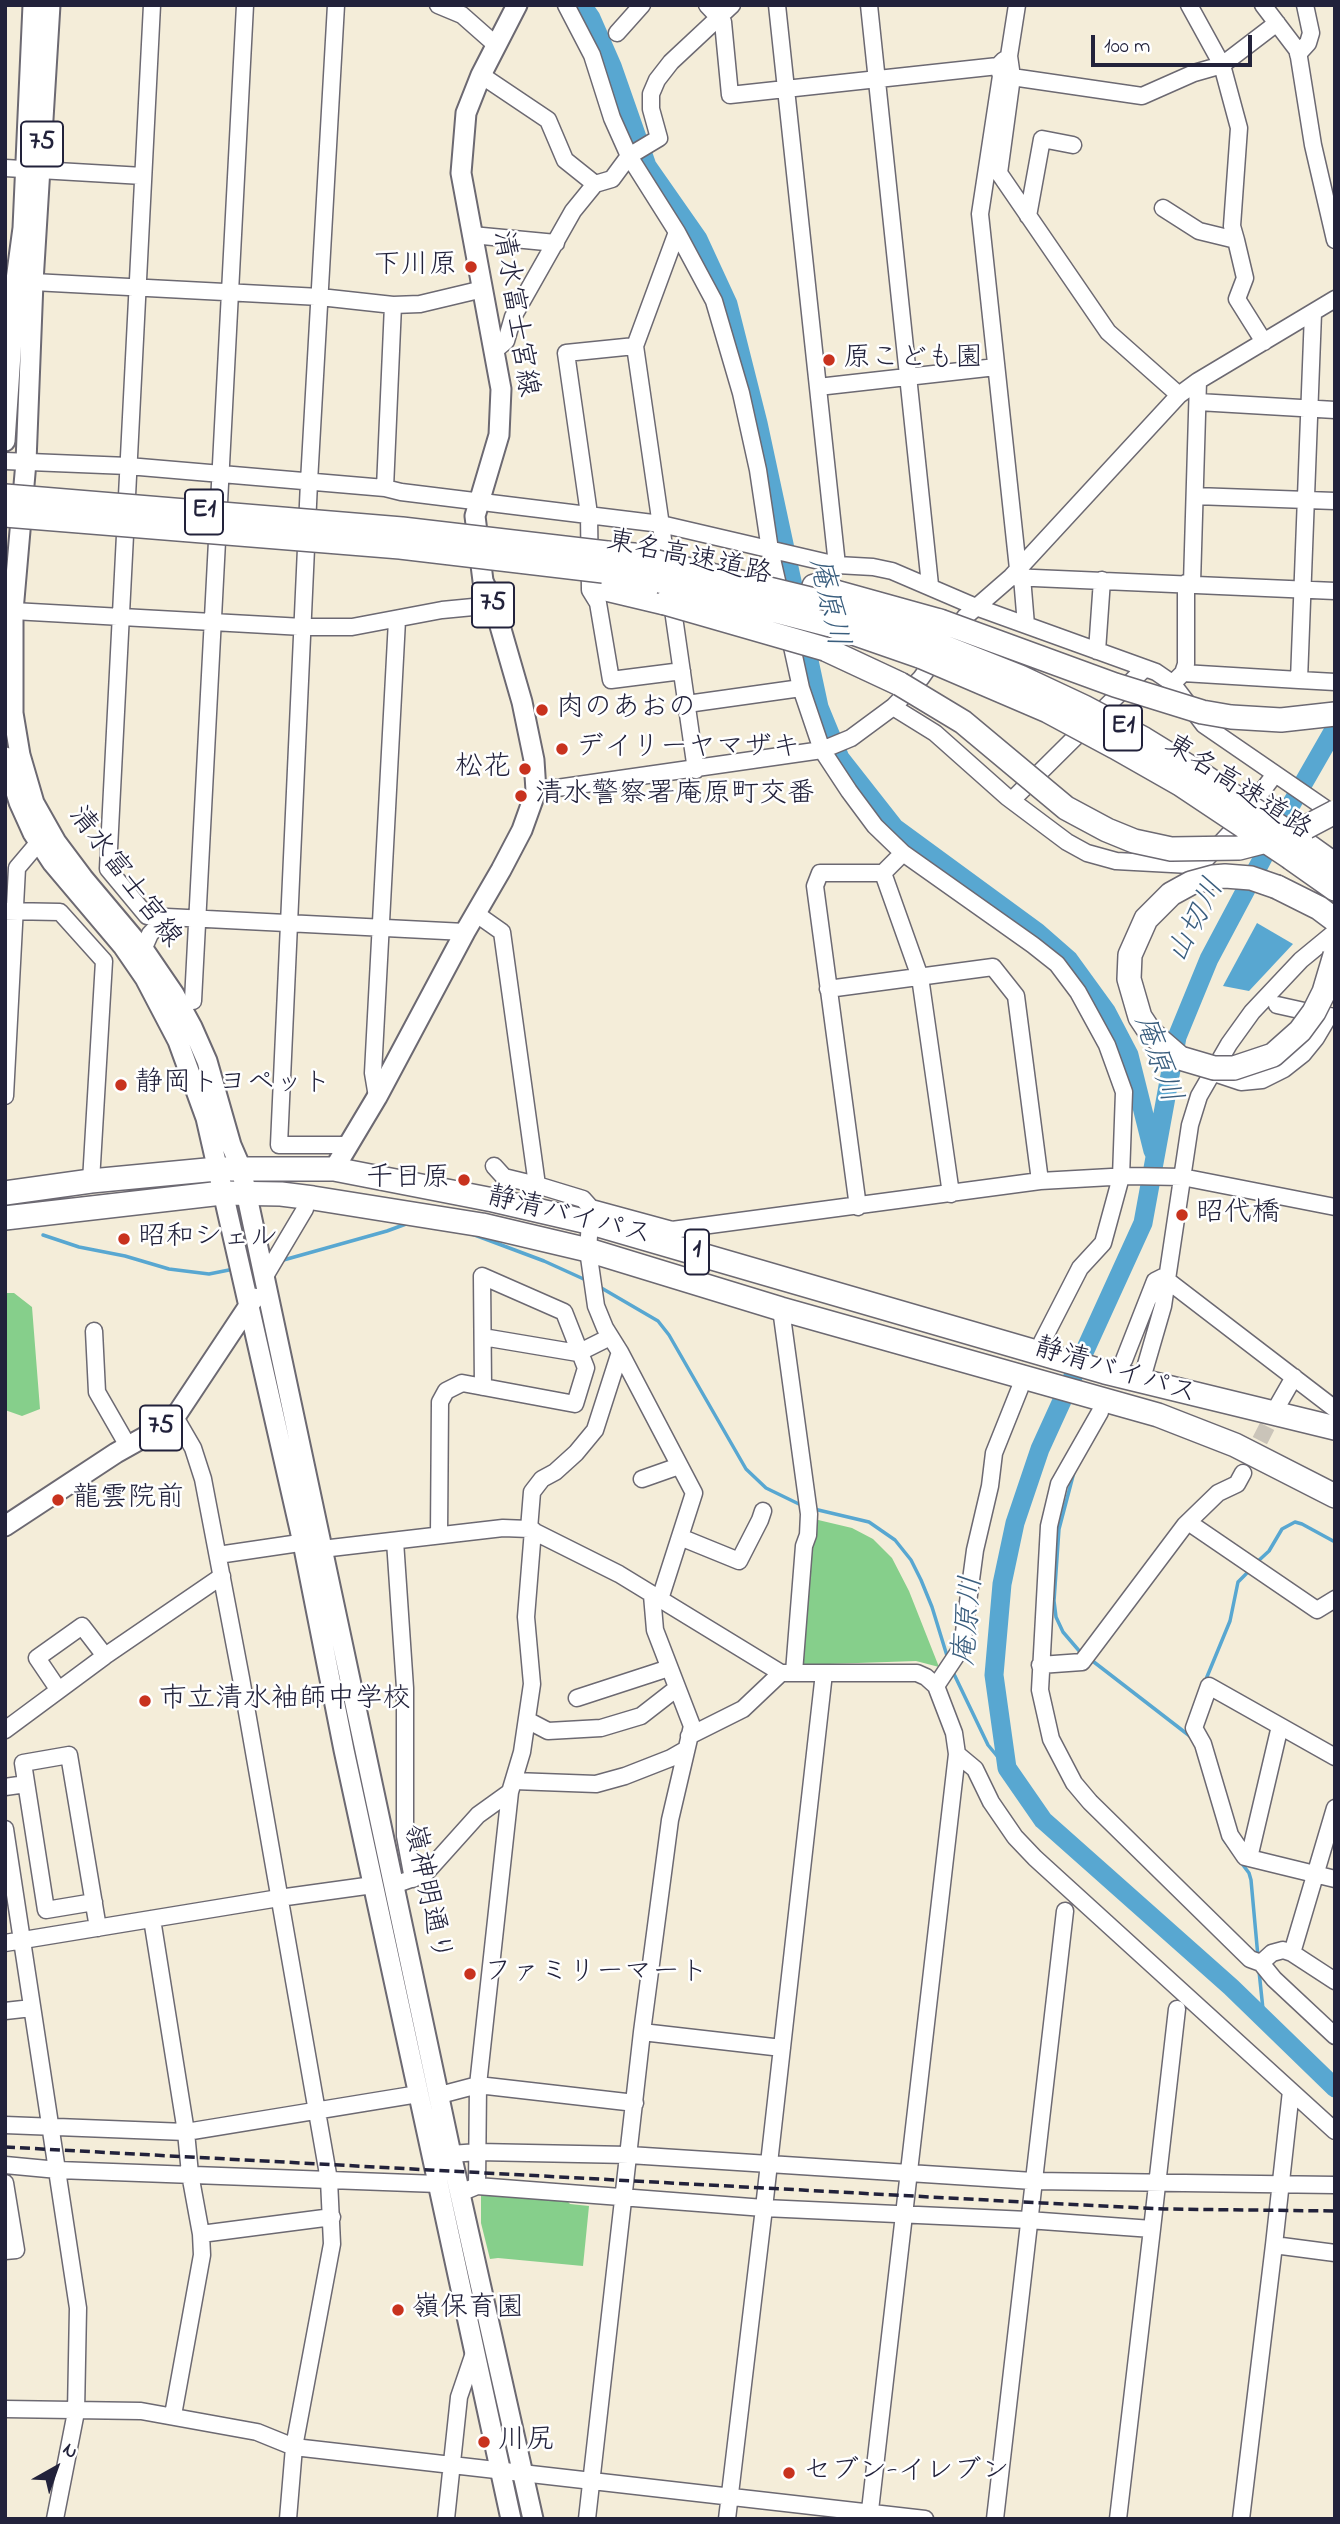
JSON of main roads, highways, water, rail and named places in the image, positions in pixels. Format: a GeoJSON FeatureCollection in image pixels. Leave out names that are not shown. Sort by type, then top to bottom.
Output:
{"type":"FeatureCollection","features":[{"type":"Feature","properties":{"kind":"highway","name":"東名高速道路"},"geometry":{"type":"LineString","coordinates":[[5,496],[415,530],[604,570]]}},
{"type":"Feature","properties":{"kind":"highway","name":"東名高速道路"},"geometry":{"type":"LineString","coordinates":[[5,515],[448,552],[814,593],[1020,677],[1144,739],[1297,850],[1335,889]]}},
{"type":"Feature","properties":{"kind":"highway","name":"東名高速道路"},"geometry":{"type":"LineString","coordinates":[[661,576],[827,624],[930,640]]}},
{"type":"Feature","properties":{"kind":"highway"},"geometry":{"type":"LineString","coordinates":[[661,576],[900,684],[963,722],[1066,808],[1134,841],[1171,849],[1239,848],[1293,834],[1335,814]]}},
{"type":"Feature","properties":{"kind":"highway"},"geometry":{"type":"LineString","coordinates":[[930,640],[1115,685],[1202,712],[1281,720],[1335,714]]}},
{"type":"Feature","properties":{"kind":"highway","name":"東名高速道路"},"geometry":{"type":"LineString","coordinates":[[1297,850],[1335,865]]}},
{"type":"Feature","properties":{"kind":"highway"},"geometry":{"type":"LineString","coordinates":[[1335,920],[1297,896],[1251,878],[1225,876],[1191,883],[1171,894],[1146,919],[1130,955],[1129,979],[1140,1017],[1163,1046],[1180,1058],[1198,1065],[1234,1068],[1273,1055],[1300,1031],[1324,992],[1335,955]]}},
{"type":"Feature","properties":{"kind":"highway","name":"静清バイパス"},"geometry":{"type":"LineString","coordinates":[[5,1192],[217,1169],[334,1169],[493,1200],[590,1215],[1049,1350],[1114,1366],[1141,1382],[1335,1429]]}},
{"type":"Feature","properties":{"kind":"highway","name":"静清バイパス"},"geometry":{"type":"LineString","coordinates":[[5,1218],[222,1193],[281,1194],[482,1225],[588,1250],[781,1309],[1043,1381],[1096,1404],[1158,1415],[1277,1465],[1335,1496]]}},
{"type":"Feature","properties":{"kind":"main road","name":"清水富士宮線"},"geometry":{"type":"LineString","coordinates":[[5,441],[18,281],[33,5]]}},
{"type":"Feature","properties":{"kind":"main road","name":"清水富士宮線"},"geometry":{"type":"LineString","coordinates":[[24,169],[50,5]]}},
{"type":"Feature","properties":{"kind":"main road","name":"清水富士宮線"},"geometry":{"type":"LineString","coordinates":[[334,1169],[377,1097],[522,830],[536,791],[534,760],[522,702],[494,605],[483,581],[475,516],[499,435],[501,389],[461,173],[466,113],[481,75],[517,5]]}},
{"type":"Feature","properties":{"kind":"main road","name":"清水富士宮線"},"geometry":{"type":"LineString","coordinates":[[18,281],[26,462],[13,611],[13,713],[20,755],[34,803],[56,842],[143,950],[174,994],[207,1061],[231,1145],[241,1168],[264,1278]]}},
{"type":"Feature","properties":{"kind":"main road","name":"清水富士宮線"},"geometry":{"type":"LineString","coordinates":[[5,757],[19,802],[39,842],[145,978],[178,1041],[192,1075],[250,1305]]}},
{"type":"Feature","properties":{"kind":"main road","name":"75"},"geometry":{"type":"LineString","coordinates":[[5,1526],[175,1417],[250,1305],[264,1278]]}},
{"type":"Feature","properties":{"kind":"main road","name":"嶺神明通り"},"geometry":{"type":"LineString","coordinates":[[264,1278],[315,1544],[344,1750],[511,2519]]}},
{"type":"Feature","properties":{"kind":"main road","name":"嶺神明通り"},"geometry":{"type":"LineString","coordinates":[[250,1305],[404,1882],[451,2154],[469,2189],[533,2519]]}},
{"type":"Feature","properties":{"kind":"water"},"geometry":{"type":"Polygon","coordinates":[[[1257,923],[1293,944],[1249,991],[1223,986],[1257,923]]]}},
{"type":"Feature","properties":{"kind":"waterway","name":"庵原川"},"geometry":{"type":"LineString","coordinates":[[582,5],[591,18],[612,66],[647,166],[698,239],[728,304],[758,423],[819,707],[840,758],[895,828],[1037,932],[1069,960],[1106,1011],[1129,1055],[1153,1151]]}},
{"type":"Feature","properties":{"kind":"waterway","name":"庵原川"},"geometry":{"type":"LineString","coordinates":[[1335,728],[1209,959],[1177,1037],[1143,1223],[1040,1449],[1015,1523],[1002,1584],[994,1675],[1007,1768],[1043,1820],[1231,1987],[1335,2088]]}},
{"type":"Feature","properties":{"kind":"waterway"},"geometry":{"type":"LineString","coordinates":[[280,1261],[406,1224]]}},
{"type":"Feature","properties":{"kind":"waterway"},"geometry":{"type":"LineString","coordinates":[[472,1234],[588,1281]]}},
{"type":"Feature","properties":{"kind":"waterway"},"geometry":{"type":"LineString","coordinates":[[43,1235],[79,1247],[125,1256],[169,1269],[209,1274],[234,1269]]}},
{"type":"Feature","properties":{"kind":"waterway"},"geometry":{"type":"LineString","coordinates":[[598,1286],[658,1321],[669,1335],[746,1469],[766,1488],[803,1506]]}},
{"type":"Feature","properties":{"kind":"waterway"},"geometry":{"type":"LineString","coordinates":[[1074,1472],[1059,1529],[1054,1601],[1056,1617],[1063,1632],[1081,1653]]}},
{"type":"Feature","properties":{"kind":"waterway"},"geometry":{"type":"LineString","coordinates":[[814,1509],[869,1522],[895,1540],[911,1560],[921,1580],[948,1659]]}},
{"type":"Feature","properties":{"kind":"waterway"},"geometry":{"type":"LineString","coordinates":[[1256,1563],[1269,1551],[1282,1529],[1295,1522],[1335,1542]]}},
{"type":"Feature","properties":{"kind":"waterway"},"geometry":{"type":"LineString","coordinates":[[1204,1684],[1230,1621],[1238,1582],[1251,1569]]}},
{"type":"Feature","properties":{"kind":"waterway"},"geometry":{"type":"LineString","coordinates":[[1090,1659],[1191,1737]]}},
{"type":"Feature","properties":{"kind":"waterway"},"geometry":{"type":"LineString","coordinates":[[953,1672],[988,1745],[1007,1768]]}},
{"type":"Feature","properties":{"kind":"waterway"},"geometry":{"type":"LineString","coordinates":[[1224,1840],[1249,1873],[1258,1957]]}},
{"type":"Feature","properties":{"kind":"waterway"},"geometry":{"type":"LineString","coordinates":[[1259,1971],[1264,2019]]}},
{"type":"Feature","properties":{"kind":"tunnel"},"geometry":{"type":"LineString","coordinates":[[1249,1462],[1278,1405]]}},
{"type":"Feature","properties":{"kind":"railway"},"geometry":{"type":"LineString","coordinates":[[5,2147],[1165,2209],[1335,2211]]}},
{"type":"Feature","properties":{"kind":"place","name":"下川原"},"geometry":{"type":"Point","coordinates":[471,267]}},
{"type":"Feature","properties":{"kind":"place","name":"原こども園"},"geometry":{"type":"Point","coordinates":[829,360]}},
{"type":"Feature","properties":{"kind":"place","name":"肉のあおの"},"geometry":{"type":"Point","coordinates":[542,710]}},
{"type":"Feature","properties":{"kind":"place","name":"デイリーヤマザキ"},"geometry":{"type":"Point","coordinates":[562,749]}},
{"type":"Feature","properties":{"kind":"place","name":"松花"},"geometry":{"type":"Point","coordinates":[525,769]}},
{"type":"Feature","properties":{"kind":"place","name":"清水警察署庵原町交番"},"geometry":{"type":"Point","coordinates":[521,796]}},
{"type":"Feature","properties":{"kind":"place","name":"静岡トヨペット"},"geometry":{"type":"Point","coordinates":[121,1085]}},
{"type":"Feature","properties":{"kind":"place","name":"千日原"},"geometry":{"type":"Point","coordinates":[464,1180]}},
{"type":"Feature","properties":{"kind":"place","name":"昭代橋"},"geometry":{"type":"Point","coordinates":[1182,1215]}},
{"type":"Feature","properties":{"kind":"place","name":"昭和シェル"},"geometry":{"type":"Point","coordinates":[124,1239]}},
{"type":"Feature","properties":{"kind":"place","name":"龍雲院前"},"geometry":{"type":"Point","coordinates":[58,1500]}},
{"type":"Feature","properties":{"kind":"place","name":"市立清水袖師中学校"},"geometry":{"type":"Point","coordinates":[145,1701]}},
{"type":"Feature","properties":{"kind":"place","name":"ファミリーマート"},"geometry":{"type":"Point","coordinates":[470,1974]}},
{"type":"Feature","properties":{"kind":"place","name":"嶺保育園"},"geometry":{"type":"Point","coordinates":[398,2310]}},
{"type":"Feature","properties":{"kind":"place","name":"川尻"},"geometry":{"type":"Point","coordinates":[484,2442]}},
{"type":"Feature","properties":{"kind":"place","name":"セブン-イレブン"},"geometry":{"type":"Point","coordinates":[789,2473]}},
{"type":"Feature","properties":{"kind":"water label","name":"山切川"},"geometry":{"type":"Point","coordinates":[1198,922]}}]}
